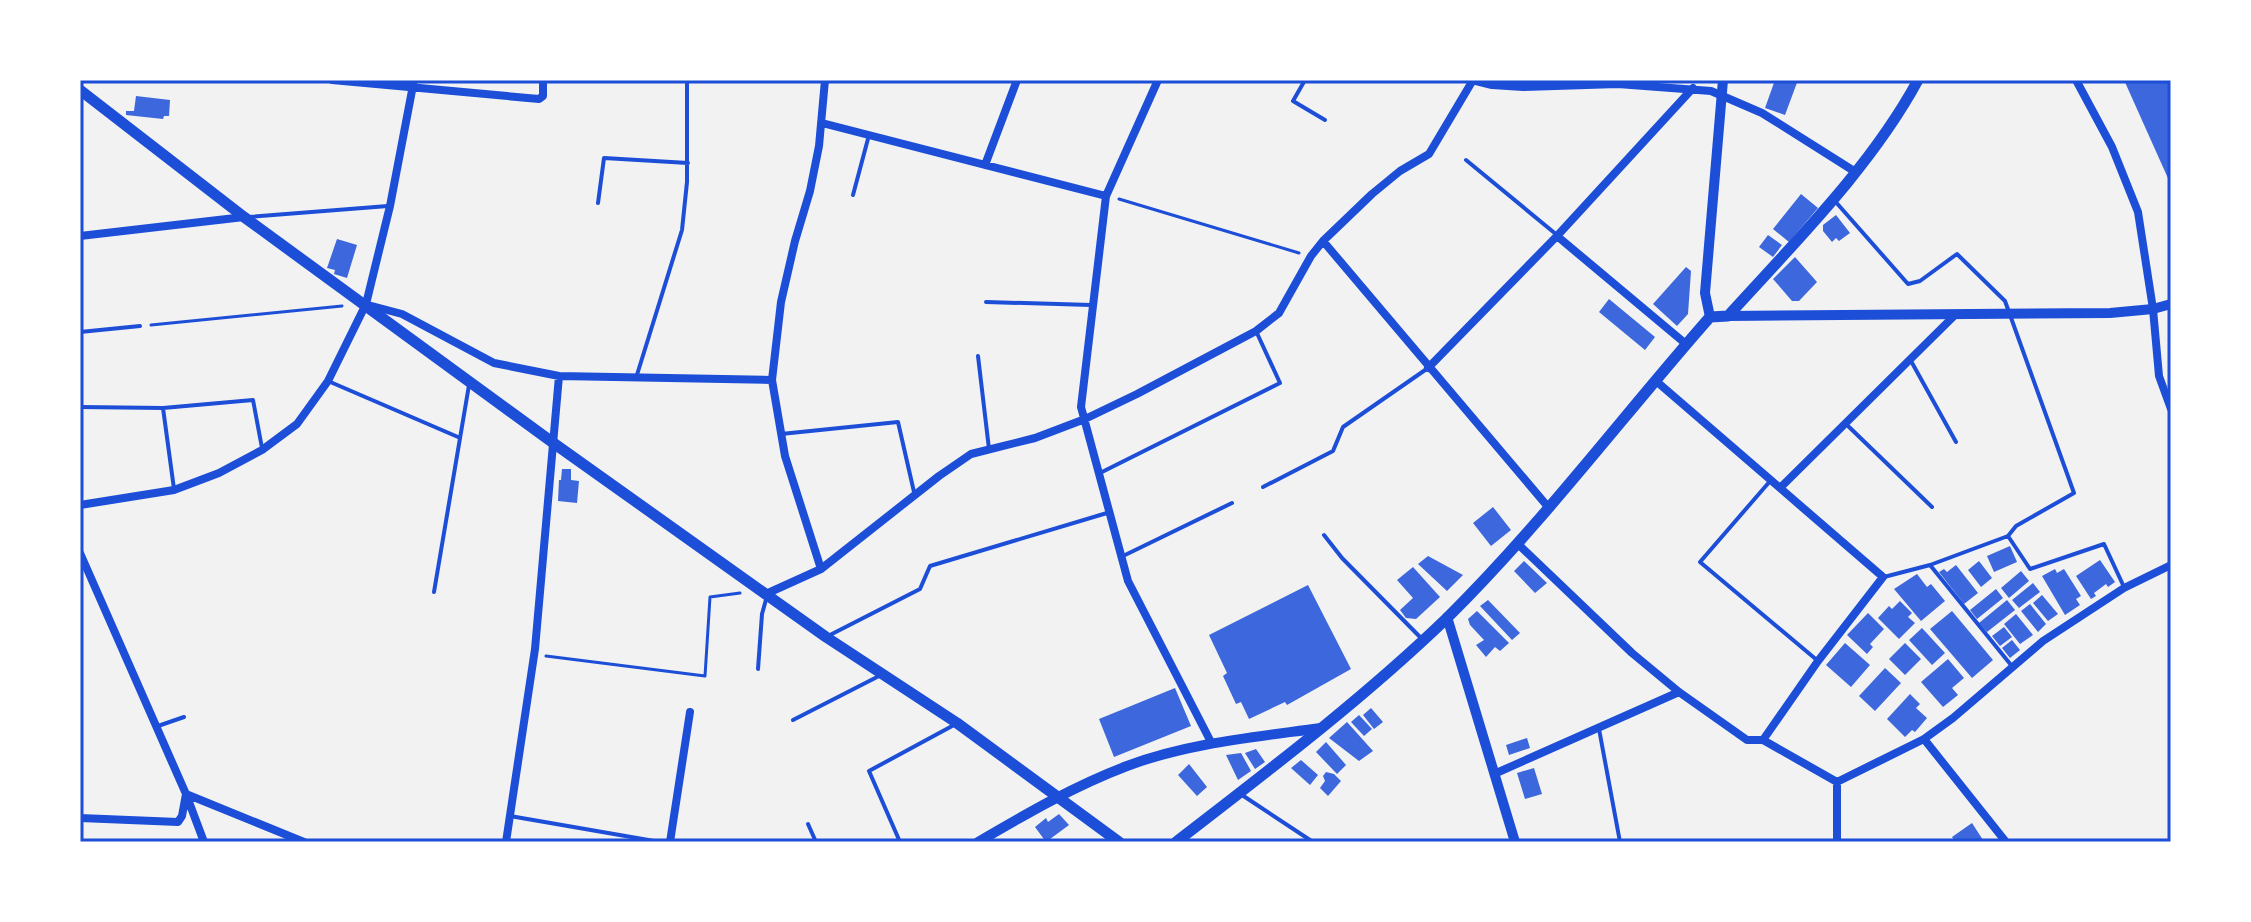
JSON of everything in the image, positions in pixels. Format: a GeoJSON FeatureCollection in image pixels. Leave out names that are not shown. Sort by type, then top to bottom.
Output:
{"type":"FeatureCollection","features":[{"type":"Feature","properties":{"kind":"main road"},"geometry":{"type":"LineString","coordinates":[[1176,842],[1321,728],[1447,617],[1518,544],[1710,317],[1728,316],[1833,198],[1896,116],[1918,80]]}},
{"type":"Feature","properties":{"kind":"main road"},"geometry":{"type":"LineString","coordinates":[[80,90],[244,217],[552,442],[826,637],[957,723],[1119,842]]}},
{"type":"Feature","properties":{"kind":"street"},"geometry":{"type":"LineString","coordinates":[[332,80],[414,84],[539,99],[543,96],[543,80]]}},
{"type":"Feature","properties":{"kind":"street"},"geometry":{"type":"LineString","coordinates":[[821,569],[785,456],[772,380],[781,302],[810,191],[822,123],[825,80]]}},
{"type":"Feature","properties":{"kind":"street"},"geometry":{"type":"LineString","coordinates":[[985,165],[1017,80]]}},
{"type":"Feature","properties":{"kind":"street"},"geometry":{"type":"LineString","coordinates":[[1158,80],[1106,196],[1081,407],[1107,513],[1128,581],[1212,744]]}},
{"type":"Feature","properties":{"kind":"street"},"geometry":{"type":"LineString","coordinates":[[765,591],[821,569],[971,454],[1035,438],[1085,419],[1256,331],[1279,313],[1311,256],[1323,241],[1391,179],[1429,154],[1473,80],[1492,85],[1618,82],[1693,88],[1722,94],[1762,113],[1854,171]]}},
{"type":"Feature","properties":{"kind":"street"},"geometry":{"type":"LineString","coordinates":[[1710,317],[1705,293],[1723,80]]}},
{"type":"Feature","properties":{"kind":"street"},"geometry":{"type":"LineString","coordinates":[[2076,80],[2112,147],[2138,212],[2153,309],[2159,376],[2171,409]]}},
{"type":"Feature","properties":{"kind":"street"},"geometry":{"type":"LineString","coordinates":[[80,505],[174,490],[219,473],[262,450],[297,424],[328,381],[366,304],[390,206],[414,84]]}},
{"type":"Feature","properties":{"kind":"street"},"geometry":{"type":"LineString","coordinates":[[1428,368],[1557,236],[1693,88]]}},
{"type":"Feature","properties":{"kind":"street"},"geometry":{"type":"LineString","coordinates":[[822,123],[1106,196]]}},
{"type":"Feature","properties":{"kind":"street"},"geometry":{"type":"LineString","coordinates":[[80,236],[244,217]]}},
{"type":"Feature","properties":{"kind":"street"},"geometry":{"type":"LineString","coordinates":[[1557,236],[1686,344]]}},
{"type":"Feature","properties":{"kind":"street"},"geometry":{"type":"LineString","coordinates":[[1323,241],[1549,508]]}},
{"type":"Feature","properties":{"kind":"street"},"geometry":{"type":"LineString","coordinates":[[366,304],[402,314],[494,363],[559,376],[772,380]]}},
{"type":"Feature","properties":{"kind":"street"},"geometry":{"type":"LineString","coordinates":[[1728,316],[2110,313],[2171,304]]}},
{"type":"Feature","properties":{"kind":"street"},"geometry":{"type":"LineString","coordinates":[[1781,487],[1955,315]]}},
{"type":"Feature","properties":{"kind":"street"},"geometry":{"type":"LineString","coordinates":[[506,842],[534,655],[559,376]]}},
{"type":"Feature","properties":{"kind":"street"},"geometry":{"type":"LineString","coordinates":[[1656,381],[1883,577],[1818,661],[1763,740]]}},
{"type":"Feature","properties":{"kind":"street"},"geometry":{"type":"LineString","coordinates":[[1518,544],[1632,653],[1679,692],[1747,740],[1763,740],[1837,782]]}},
{"type":"Feature","properties":{"kind":"street"},"geometry":{"type":"LineString","coordinates":[[80,553],[204,842]]}},
{"type":"Feature","properties":{"kind":"street"},"geometry":{"type":"LineString","coordinates":[[1837,782],[1924,739],[1989,689],[2011,665],[2043,641],[2124,588],[2171,565]]}},
{"type":"Feature","properties":{"kind":"street"},"geometry":{"type":"LineString","coordinates":[[1447,617],[1515,842]]}},
{"type":"Feature","properties":{"kind":"street"},"geometry":{"type":"LineString","coordinates":[[1494,774],[1679,692]]}},
{"type":"Feature","properties":{"kind":"street"},"geometry":{"type":"LineString","coordinates":[[670,842],[690,712]]}},
{"type":"Feature","properties":{"kind":"street"},"geometry":{"type":"LineString","coordinates":[[978,842],[1057,796],[1129,765],[1212,744],[1321,728]]}},
{"type":"Feature","properties":{"kind":"street"},"geometry":{"type":"LineString","coordinates":[[1924,739],[2006,842]]}},
{"type":"Feature","properties":{"kind":"street"},"geometry":{"type":"LineString","coordinates":[[1837,782],[1837,842]]}},
{"type":"Feature","properties":{"kind":"street"},"geometry":{"type":"LineString","coordinates":[[80,818],[178,822],[186,794]]}},
{"type":"Feature","properties":{"kind":"street"},"geometry":{"type":"LineString","coordinates":[[186,794],[304,842]]}},
{"type":"Feature","properties":{"kind":"lane"},"geometry":{"type":"LineString","coordinates":[[636,378],[682,230],[688,163],[687,80]]}},
{"type":"Feature","properties":{"kind":"lane"},"geometry":{"type":"LineString","coordinates":[[1305,80],[1293,101],[1325,120]]}},
{"type":"Feature","properties":{"kind":"lane"},"geometry":{"type":"LineString","coordinates":[[853,195],[869,135]]}},
{"type":"Feature","properties":{"kind":"lane"},"geometry":{"type":"LineString","coordinates":[[598,203],[604,158],[688,163]]}},
{"type":"Feature","properties":{"kind":"lane"},"geometry":{"type":"LineString","coordinates":[[1466,160],[1557,236]]}},
{"type":"Feature","properties":{"kind":"lane"},"geometry":{"type":"LineString","coordinates":[[1833,198],[1908,284],[1920,281],[1957,254],[2005,301],[2074,493],[2016,526],[2008,536],[1930,565],[1883,577]]}},
{"type":"Feature","properties":{"kind":"lane"},"geometry":{"type":"LineString","coordinates":[[244,217],[390,206]]}},
{"type":"Feature","properties":{"kind":"lane"},"geometry":{"type":"LineString","coordinates":[[986,302],[1091,305]]}},
{"type":"Feature","properties":{"kind":"lane"},"geometry":{"type":"LineString","coordinates":[[80,332],[140,326]]}},
{"type":"Feature","properties":{"kind":"lane"},"geometry":{"type":"LineString","coordinates":[[1098,474],[1280,383],[1256,331]]}},
{"type":"Feature","properties":{"kind":"lane"},"geometry":{"type":"LineString","coordinates":[[978,356],[989,449]]}},
{"type":"Feature","properties":{"kind":"lane"},"geometry":{"type":"LineString","coordinates":[[1910,359],[1956,442]]}},
{"type":"Feature","properties":{"kind":"lane"},"geometry":{"type":"LineString","coordinates":[[1263,487],[1333,451],[1343,427],[1428,368]]}},
{"type":"Feature","properties":{"kind":"lane"},"geometry":{"type":"LineString","coordinates":[[328,381],[459,437]]}},
{"type":"Feature","properties":{"kind":"lane"},"geometry":{"type":"LineString","coordinates":[[434,592],[470,381]]}},
{"type":"Feature","properties":{"kind":"lane"},"geometry":{"type":"LineString","coordinates":[[80,407],[163,408],[253,400],[262,450]]}},
{"type":"Feature","properties":{"kind":"lane"},"geometry":{"type":"LineString","coordinates":[[163,408],[174,490]]}},
{"type":"Feature","properties":{"kind":"lane"},"geometry":{"type":"LineString","coordinates":[[781,434],[898,422],[915,495]]}},
{"type":"Feature","properties":{"kind":"lane"},"geometry":{"type":"LineString","coordinates":[[1845,423],[1932,507]]}},
{"type":"Feature","properties":{"kind":"lane"},"geometry":{"type":"LineString","coordinates":[[1772,479],[1700,562],[1818,661]]}},
{"type":"Feature","properties":{"kind":"lane"},"geometry":{"type":"LineString","coordinates":[[1120,557],[1232,503]]}},
{"type":"Feature","properties":{"kind":"lane"},"geometry":{"type":"LineString","coordinates":[[826,637],[920,589],[930,566],[1107,513]]}},
{"type":"Feature","properties":{"kind":"lane"},"geometry":{"type":"LineString","coordinates":[[1324,535],[1342,558],[1423,640]]}},
{"type":"Feature","properties":{"kind":"lane"},"geometry":{"type":"LineString","coordinates":[[2008,536],[2030,569],[2104,544],[2124,588]]}},
{"type":"Feature","properties":{"kind":"lane"},"geometry":{"type":"LineString","coordinates":[[1930,565],[2011,665]]}},
{"type":"Feature","properties":{"kind":"lane"},"geometry":{"type":"LineString","coordinates":[[758,669],[765,591]]}},
{"type":"Feature","properties":{"kind":"lane"},"geometry":{"type":"LineString","coordinates":[[793,720],[883,674]]}},
{"type":"Feature","properties":{"kind":"lane"},"geometry":{"type":"LineString","coordinates":[[156,726],[184,717]]}},
{"type":"Feature","properties":{"kind":"lane"},"geometry":{"type":"LineString","coordinates":[[900,842],[869,771],[957,723]]}},
{"type":"Feature","properties":{"kind":"lane"},"geometry":{"type":"LineString","coordinates":[[1599,729],[1620,842]]}},
{"type":"Feature","properties":{"kind":"lane"},"geometry":{"type":"LineString","coordinates":[[1239,793],[1313,842]]}},
{"type":"Feature","properties":{"kind":"lane"},"geometry":{"type":"LineString","coordinates":[[510,816],[660,842]]}},
{"type":"Feature","properties":{"kind":"lane"},"geometry":{"type":"LineString","coordinates":[[808,824],[816,842]]}},
{"type":"Feature","properties":{"kind":"path"},"geometry":{"type":"LineString","coordinates":[[1106,196],[1311,256]]}},
{"type":"Feature","properties":{"kind":"path"},"geometry":{"type":"LineString","coordinates":[[140,326],[366,304]]}},
{"type":"Feature","properties":{"kind":"path"},"geometry":{"type":"LineString","coordinates":[[534,655],[705,676],[710,597],[765,591]]}},
{"type":"Feature","properties":{"kind":"building"},"geometry":{"type":"Polygon","coordinates":[[[1775,80],[1798,80],[1785,115],[1765,108],[1775,80]]]}},
{"type":"Feature","properties":{"kind":"building"},"geometry":{"type":"Polygon","coordinates":[[[2124,80],[2171,80],[2171,185],[2124,80]]]}},
{"type":"Feature","properties":{"kind":"building"},"geometry":{"type":"Polygon","coordinates":[[[136,96],[170,100],[169,116],[163,119],[126,115],[126,111],[134,111],[136,96]]]}},
{"type":"Feature","properties":{"kind":"building"},"geometry":{"type":"Polygon","coordinates":[[[1801,194],[1818,208],[1789,242],[1773,229],[1801,194]]]}},
{"type":"Feature","properties":{"kind":"building"},"geometry":{"type":"Polygon","coordinates":[[[1836,215],[1850,233],[1832,242],[1823,231],[1823,225],[1836,215]]]}},
{"type":"Feature","properties":{"kind":"building"},"geometry":{"type":"Polygon","coordinates":[[[1768,235],[1782,245],[1773,257],[1759,247],[1768,235]]]}},
{"type":"Feature","properties":{"kind":"building"},"geometry":{"type":"Polygon","coordinates":[[[337,239],[357,245],[347,278],[327,268],[337,239]]]}},
{"type":"Feature","properties":{"kind":"building"},"geometry":{"type":"Polygon","coordinates":[[[1795,257],[1817,282],[1799,301],[1792,301],[1773,279],[1795,257]]]}},
{"type":"Feature","properties":{"kind":"building"},"geometry":{"type":"Polygon","coordinates":[[[1686,267],[1691,271],[1688,314],[1677,326],[1653,304],[1686,267]]]}},
{"type":"Feature","properties":{"kind":"building"},"geometry":{"type":"Polygon","coordinates":[[[1609,299],[1655,337],[1645,350],[1599,312],[1609,299]]]}},
{"type":"Feature","properties":{"kind":"building"},"geometry":{"type":"Polygon","coordinates":[[[562,469],[571,469],[571,480],[579,481],[577,503],[558,501],[562,469]]]}},
{"type":"Feature","properties":{"kind":"building"},"geometry":{"type":"Polygon","coordinates":[[[1493,507],[1511,530],[1491,546],[1473,523],[1493,507]]]}},
{"type":"Feature","properties":{"kind":"building"},"geometry":{"type":"Polygon","coordinates":[[[2010,546],[2017,562],[1994,572],[1987,556],[2010,546]]]}},
{"type":"Feature","properties":{"kind":"building"},"geometry":{"type":"Polygon","coordinates":[[[1428,556],[1463,575],[1447,591],[1418,564],[1428,556]]]}},
{"type":"Feature","properties":{"kind":"building"},"geometry":{"type":"Polygon","coordinates":[[[2100,560],[2115,582],[2108,587],[2106,584],[2091,599],[2076,576],[2100,560]]]}},
{"type":"Feature","properties":{"kind":"building"},"geometry":{"type":"Polygon","coordinates":[[[1524,561],[1547,583],[1535,593],[1514,571],[1524,561]]]}},
{"type":"Feature","properties":{"kind":"building"},"geometry":{"type":"Polygon","coordinates":[[[1979,561],[1992,578],[1981,587],[1968,570],[1979,561]]]}},
{"type":"Feature","properties":{"kind":"building"},"geometry":{"type":"Polygon","coordinates":[[[1956,565],[1978,593],[1964,604],[1939,572],[1944,569],[1947,572],[1956,565]]]}},
{"type":"Feature","properties":{"kind":"building"},"geometry":{"type":"Polygon","coordinates":[[[1413,567],[1440,597],[1416,619],[1406,618],[1400,610],[1413,598],[1397,580],[1413,567]]]}},
{"type":"Feature","properties":{"kind":"building"},"geometry":{"type":"Polygon","coordinates":[[[2055,569],[2057,573],[2064,569],[2081,596],[2076,599],[2080,605],[2065,615],[2042,576],[2055,569]]]}},
{"type":"Feature","properties":{"kind":"building"},"geometry":{"type":"Polygon","coordinates":[[[2021,571],[2029,581],[2009,598],[2001,588],[2021,571]]]}},
{"type":"Feature","properties":{"kind":"building"},"geometry":{"type":"Polygon","coordinates":[[[1917,574],[1927,587],[1931,584],[1945,601],[1921,621],[1894,589],[1917,574]]]}},
{"type":"Feature","properties":{"kind":"building"},"geometry":{"type":"Polygon","coordinates":[[[2033,583],[2040,592],[2019,608],[2012,600],[2033,583]]]}},
{"type":"Feature","properties":{"kind":"building"},"geometry":{"type":"Polygon","coordinates":[[[1308,585],[1351,669],[1287,705],[1285,702],[1249,719],[1241,702],[1236,704],[1223,676],[1227,673],[1209,635],[1308,585]]]}},
{"type":"Feature","properties":{"kind":"building"},"geometry":{"type":"Polygon","coordinates":[[[1996,589],[2003,598],[1977,619],[1970,610],[1996,589]]]}},
{"type":"Feature","properties":{"kind":"building"},"geometry":{"type":"Polygon","coordinates":[[[2042,595],[2058,614],[2048,621],[2033,603],[2042,595]]]}},
{"type":"Feature","properties":{"kind":"building"},"geometry":{"type":"Polygon","coordinates":[[[1488,600],[1520,633],[1512,640],[1480,606],[1488,600]]]}},
{"type":"Feature","properties":{"kind":"building"},"geometry":{"type":"Polygon","coordinates":[[[2007,600],[2015,610],[1987,632],[1979,623],[2007,600]]]}},
{"type":"Feature","properties":{"kind":"building"},"geometry":{"type":"Polygon","coordinates":[[[1900,601],[1912,613],[1908,617],[1915,623],[1899,639],[1878,618],[1889,606],[1892,609],[1900,601]]]}},
{"type":"Feature","properties":{"kind":"building"},"geometry":{"type":"Polygon","coordinates":[[[2030,604],[2046,624],[2038,632],[2021,611],[2030,604]]]}},
{"type":"Feature","properties":{"kind":"building"},"geometry":{"type":"Polygon","coordinates":[[[1477,611],[1509,643],[1500,651],[1495,647],[1486,657],[1476,645],[1484,640],[1468,619],[1477,611]]]}},
{"type":"Feature","properties":{"kind":"building"},"geometry":{"type":"Polygon","coordinates":[[[1952,611],[1993,660],[1972,678],[1930,629],[1952,611]]]}},
{"type":"Feature","properties":{"kind":"building"},"geometry":{"type":"Polygon","coordinates":[[[1868,613],[1884,629],[1870,644],[1873,647],[1867,654],[1847,635],[1868,613]]]}},
{"type":"Feature","properties":{"kind":"building"},"geometry":{"type":"Polygon","coordinates":[[[2016,614],[2033,635],[2020,644],[2004,624],[2016,614]]]}},
{"type":"Feature","properties":{"kind":"building"},"geometry":{"type":"Polygon","coordinates":[[[2004,627],[2012,637],[2000,646],[1992,636],[2004,627]]]}},
{"type":"Feature","properties":{"kind":"building"},"geometry":{"type":"Polygon","coordinates":[[[1922,628],[1945,653],[1932,665],[1909,640],[1922,628]]]}},
{"type":"Feature","properties":{"kind":"building"},"geometry":{"type":"Polygon","coordinates":[[[2012,640],[2020,650],[2010,658],[2002,648],[2012,640]]]}},
{"type":"Feature","properties":{"kind":"building"},"geometry":{"type":"Polygon","coordinates":[[[1845,643],[1870,665],[1851,687],[1826,665],[1845,643]]]}},
{"type":"Feature","properties":{"kind":"building"},"geometry":{"type":"Polygon","coordinates":[[[1905,643],[1921,659],[1905,675],[1889,659],[1905,643]]]}},
{"type":"Feature","properties":{"kind":"building"},"geometry":{"type":"Polygon","coordinates":[[[1948,659],[1964,678],[1952,688],[1958,695],[1943,707],[1921,682],[1948,659]]]}},
{"type":"Feature","properties":{"kind":"building"},"geometry":{"type":"Polygon","coordinates":[[[1885,668],[1901,683],[1875,711],[1859,696],[1885,668]]]}},
{"type":"Feature","properties":{"kind":"building"},"geometry":{"type":"Polygon","coordinates":[[[1175,688],[1191,726],[1114,757],[1099,719],[1175,688]]]}},
{"type":"Feature","properties":{"kind":"building"},"geometry":{"type":"Polygon","coordinates":[[[1910,694],[1920,704],[1916,708],[1927,718],[1915,732],[1912,730],[1905,737],[1887,719],[1910,694]]]}},
{"type":"Feature","properties":{"kind":"building"},"geometry":{"type":"Polygon","coordinates":[[[1371,708],[1383,722],[1374,729],[1363,715],[1371,708]]]}},
{"type":"Feature","properties":{"kind":"building"},"geometry":{"type":"Polygon","coordinates":[[[1359,715],[1372,729],[1364,736],[1351,722],[1359,715]]]}},
{"type":"Feature","properties":{"kind":"building"},"geometry":{"type":"Polygon","coordinates":[[[1347,722],[1373,751],[1359,761],[1329,738],[1347,722]]]}},
{"type":"Feature","properties":{"kind":"building"},"geometry":{"type":"Polygon","coordinates":[[[1527,738],[1530,748],[1509,755],[1506,745],[1527,738]]]}},
{"type":"Feature","properties":{"kind":"building"},"geometry":{"type":"Polygon","coordinates":[[[1326,742],[1346,765],[1337,774],[1316,752],[1326,742]]]}},
{"type":"Feature","properties":{"kind":"building"},"geometry":{"type":"Polygon","coordinates":[[[1256,749],[1265,762],[1255,769],[1245,753],[1256,749]]]}},
{"type":"Feature","properties":{"kind":"building"},"geometry":{"type":"Polygon","coordinates":[[[1241,753],[1251,771],[1238,780],[1226,755],[1241,753]]]}},
{"type":"Feature","properties":{"kind":"building"},"geometry":{"type":"Polygon","coordinates":[[[1301,760],[1318,775],[1310,785],[1291,768],[1301,760]]]}},
{"type":"Feature","properties":{"kind":"building"},"geometry":{"type":"Polygon","coordinates":[[[1189,764],[1207,787],[1197,796],[1178,775],[1189,764]]]}},
{"type":"Feature","properties":{"kind":"building"},"geometry":{"type":"Polygon","coordinates":[[[1534,768],[1542,794],[1525,799],[1517,773],[1534,768]]]}},
{"type":"Feature","properties":{"kind":"building"},"geometry":{"type":"Polygon","coordinates":[[[1326,772],[1334,774],[1341,781],[1328,796],[1320,788],[1326,772]]]}},
{"type":"Feature","properties":{"kind":"building"},"geometry":{"type":"Polygon","coordinates":[[[1059,814],[1069,825],[1046,842],[1035,827],[1046,818],[1048,822],[1059,814]]]}},
{"type":"Feature","properties":{"kind":"building"},"geometry":{"type":"Polygon","coordinates":[[[1972,823],[1983,840],[1955,842],[1952,837],[1972,823]]]}}]}
